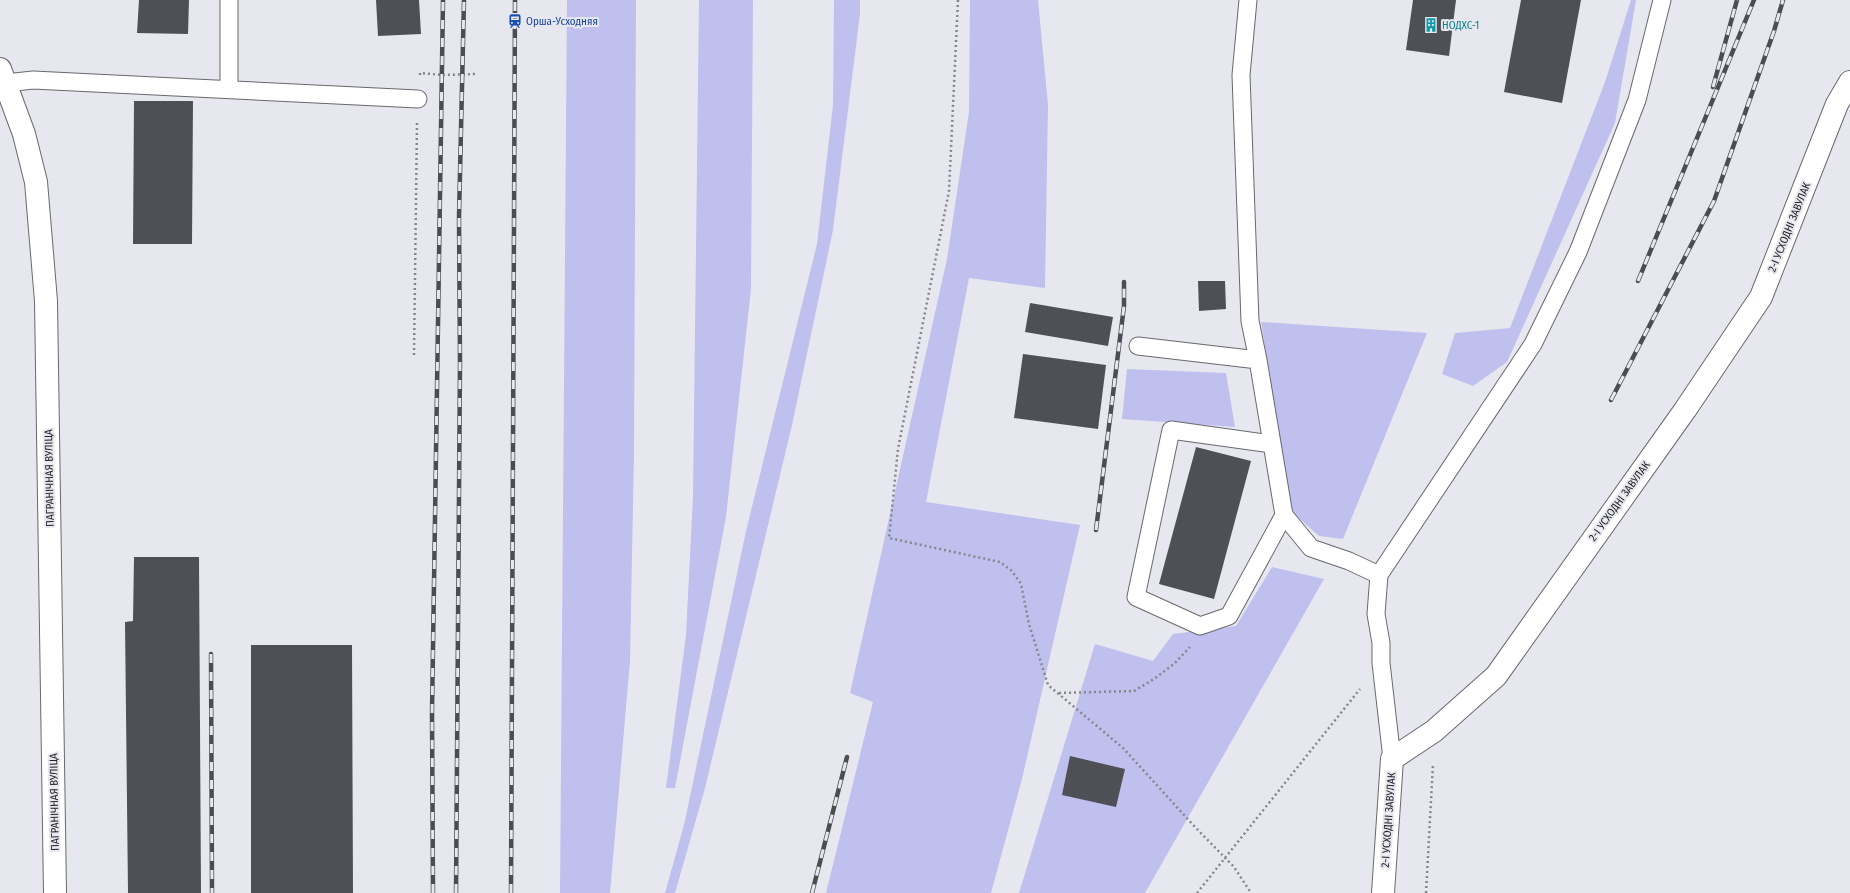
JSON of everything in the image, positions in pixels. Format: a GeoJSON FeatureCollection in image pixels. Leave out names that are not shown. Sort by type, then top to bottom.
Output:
{"type":"FeatureCollection","features":[{"type":"Feature","properties":{"kind":"street","name":"ПАГРАНІЧНАЯ ВУЛІЦА"},"geometry":{"type":"LineString","coordinates":[[3,76],[24,134],[36,182],[46,301],[55,893]]}},
{"type":"Feature","properties":{"kind":"street","name":"2-І УСХОДНІ ЗАВУЛАК"},"geometry":{"type":"LineString","coordinates":[[1383,893],[1392,759],[1434,731],[1496,676],[1685,410],[1761,297],[1837,104],[1850,82]]}},
{"type":"Feature","properties":{"kind":"lane"},"geometry":{"type":"LineString","coordinates":[[229,0],[229,89]]}},
{"type":"Feature","properties":{"kind":"lane"},"geometry":{"type":"LineString","coordinates":[[1248,0],[1241,75],[1250,321],[1284,515],[1311,548],[1349,561],[1379,575]]}},
{"type":"Feature","properties":{"kind":"lane"},"geometry":{"type":"LineString","coordinates":[[1392,759],[1381,663],[1381,643],[1376,614],[1379,575],[1533,344],[1578,252],[1638,100],[1662,0]]}},
{"type":"Feature","properties":{"kind":"lane"},"geometry":{"type":"LineString","coordinates":[[3,76],[33,80],[418,99]]}},
{"type":"Feature","properties":{"kind":"lane"},"geometry":{"type":"LineString","coordinates":[[1138,346],[1258,360]]}},
{"type":"Feature","properties":{"kind":"lane"},"geometry":{"type":"LineString","coordinates":[[1272,444],[1171,430],[1136,597],[1200,626],[1229,616],[1284,515]]}},
{"type":"Feature","properties":{"kind":"path"},"geometry":{"type":"LineString","coordinates":[[958,0],[950,191],[898,449],[890,538],[1000,562],[1012,571],[1021,584],[1029,624],[1048,685],[1123,748],[1195,827],[1234,867],[1251,893]]}},
{"type":"Feature","properties":{"kind":"path"},"geometry":{"type":"LineString","coordinates":[[414,355],[418,99],[420,73],[442,75],[477,74]]}},
{"type":"Feature","properties":{"kind":"path"},"geometry":{"type":"LineString","coordinates":[[1059,693],[1134,691],[1154,679],[1174,664],[1217,620]]}},
{"type":"Feature","properties":{"kind":"path"},"geometry":{"type":"LineString","coordinates":[[1197,893],[1381,663]]}},
{"type":"Feature","properties":{"kind":"path"},"geometry":{"type":"LineString","coordinates":[[1426,893],[1434,731]]}},
{"type":"Feature","properties":{"kind":"shaded area"},"geometry":{"type":"Polygon","coordinates":[[[567,0],[636,0],[634,453],[630,661],[610,893],[560,893],[567,0]]]}},
{"type":"Feature","properties":{"kind":"shaded area"},"geometry":{"type":"Polygon","coordinates":[[[699,0],[753,0],[751,289],[726,517],[675,788],[666,788],[686,635],[693,496],[699,0]]]}},
{"type":"Feature","properties":{"kind":"shaded area"},"geometry":{"type":"Polygon","coordinates":[[[834,0],[860,0],[860,14],[833,230],[792,425],[705,788],[675,893],[665,893],[684,825],[746,531],[817,244],[833,105],[834,0]]]}},
{"type":"Feature","properties":{"kind":"shaded area"},"geometry":{"type":"Polygon","coordinates":[[[970,0],[1038,0],[1048,105],[1045,288],[969,278],[926,502],[1080,525],[1022,779],[991,893],[826,893],[873,702],[850,693],[947,259],[969,112],[970,0]]]}},
{"type":"Feature","properties":{"kind":"shaded area"},"geometry":{"type":"Polygon","coordinates":[[[1631,0],[1636,0],[1615,123],[1507,362],[1473,386],[1442,374],[1455,333],[1510,328],[1605,82],[1631,0]]]}},
{"type":"Feature","properties":{"kind":"shaded area"},"geometry":{"type":"Polygon","coordinates":[[[1261,322],[1427,333],[1343,539],[1319,536],[1291,511],[1261,322]]]}},
{"type":"Feature","properties":{"kind":"shaded area"},"geometry":{"type":"Polygon","coordinates":[[[1127,369],[1226,373],[1235,427],[1122,419],[1127,369]]]}},
{"type":"Feature","properties":{"kind":"shaded area"},"geometry":{"type":"Polygon","coordinates":[[[1272,567],[1324,579],[1145,893],[1019,893],[1095,644],[1153,661],[1173,634],[1236,626],[1272,567]]]}},
{"type":"Feature","properties":{"kind":"building"},"geometry":{"type":"Polygon","coordinates":[[[139,0],[189,0],[188,34],[137,33],[139,0]]]}},
{"type":"Feature","properties":{"kind":"building"},"geometry":{"type":"Polygon","coordinates":[[[376,0],[419,0],[421,34],[378,36],[376,0]]]}},
{"type":"Feature","properties":{"kind":"building","name":"НОДХС-1"},"geometry":{"type":"Polygon","coordinates":[[[1413,0],[1456,0],[1449,56],[1406,50],[1413,0]]]}},
{"type":"Feature","properties":{"kind":"building"},"geometry":{"type":"Polygon","coordinates":[[[1521,0],[1581,0],[1562,103],[1504,92],[1521,0]]]}},
{"type":"Feature","properties":{"kind":"building"},"geometry":{"type":"Polygon","coordinates":[[[134,101],[193,101],[192,244],[133,244],[134,101]]]}},
{"type":"Feature","properties":{"kind":"building"},"geometry":{"type":"Polygon","coordinates":[[[1198,281],[1225,281],[1226,309],[1199,311],[1198,281]]]}},
{"type":"Feature","properties":{"kind":"building"},"geometry":{"type":"Polygon","coordinates":[[[1030,303],[1113,317],[1108,346],[1025,332],[1030,303]]]}},
{"type":"Feature","properties":{"kind":"building"},"geometry":{"type":"Polygon","coordinates":[[[1023,354],[1106,365],[1098,429],[1014,418],[1023,354]]]}},
{"type":"Feature","properties":{"kind":"building"},"geometry":{"type":"Polygon","coordinates":[[[1196,447],[1251,461],[1214,599],[1159,584],[1196,447]]]}},
{"type":"Feature","properties":{"kind":"building"},"geometry":{"type":"Polygon","coordinates":[[[134,557],[199,557],[201,893],[128,893],[125,622],[133,621],[134,557]]]}},
{"type":"Feature","properties":{"kind":"building"},"geometry":{"type":"Polygon","coordinates":[[[251,645],[352,645],[353,893],[251,893],[251,645]]]}},
{"type":"Feature","properties":{"kind":"building"},"geometry":{"type":"Polygon","coordinates":[[[1070,756],[1125,769],[1116,807],[1062,795],[1070,756]]]}},
{"type":"Feature","properties":{"kind":"railway"},"geometry":{"type":"LineString","coordinates":[[433,893],[432,713],[443,0]]}},
{"type":"Feature","properties":{"kind":"railway"},"geometry":{"type":"LineString","coordinates":[[456,893],[460,362],[459,217],[464,0]]}},
{"type":"Feature","properties":{"kind":"railway"},"geometry":{"type":"LineString","coordinates":[[511,893],[515,0]]}},
{"type":"Feature","properties":{"kind":"railway"},"geometry":{"type":"LineString","coordinates":[[1713,87],[1737,0]]}},
{"type":"Feature","properties":{"kind":"railway"},"geometry":{"type":"LineString","coordinates":[[1638,281],[1754,0]]}},
{"type":"Feature","properties":{"kind":"railway"},"geometry":{"type":"LineString","coordinates":[[1611,400],[1714,201],[1774,31],[1783,0]]}},
{"type":"Feature","properties":{"kind":"railway"},"geometry":{"type":"LineString","coordinates":[[1096,530],[1124,306],[1124,282]]}},
{"type":"Feature","properties":{"kind":"railway"},"geometry":{"type":"LineString","coordinates":[[211,654],[212,893]]}},
{"type":"Feature","properties":{"kind":"railway"},"geometry":{"type":"LineString","coordinates":[[812,893],[847,757]]}},
{"type":"Feature","properties":{"kind":"place","name":"Орша-Усходняя"},"geometry":{"type":"Point","coordinates":[515,21]}},
{"type":"Feature","properties":{"kind":"place","name":"НОДХС-1"},"geometry":{"type":"Point","coordinates":[1431,25]}}]}
